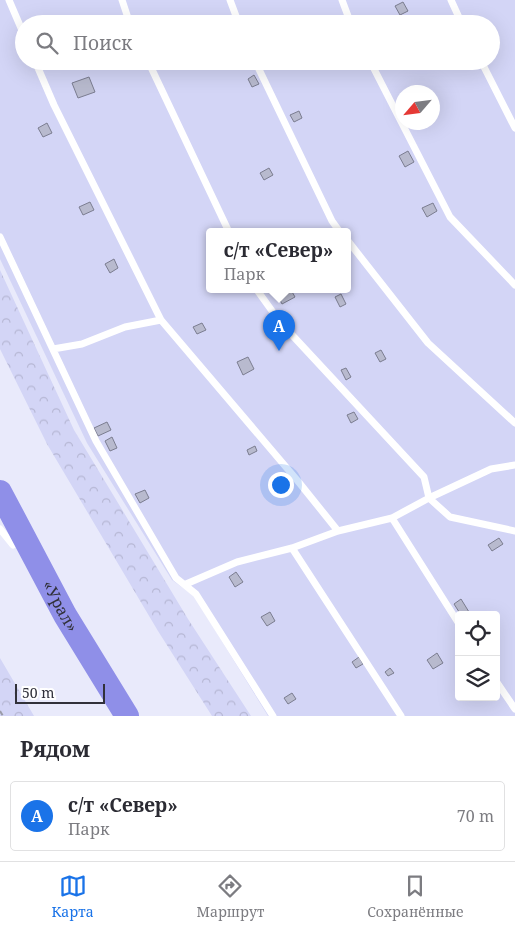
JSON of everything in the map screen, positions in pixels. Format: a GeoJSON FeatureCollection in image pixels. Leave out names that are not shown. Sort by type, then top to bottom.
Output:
{"type":"FeatureCollection","features":[{"type":"Feature","properties":{"kind":"highway","name":"«Урал»"},"geometry":{"type":"LineString","coordinates":[[0,492],[65,615],[127,716]]}},
{"type":"Feature","properties":{"kind":"highway","name":"«Урал»"},"geometry":{"type":"LineString","coordinates":[[0,521],[6,537],[111,716]]}},
{"type":"Feature","properties":{"kind":"lane"},"geometry":{"type":"LineString","coordinates":[[9,0],[15,15]]}},
{"type":"Feature","properties":{"kind":"lane"},"geometry":{"type":"LineString","coordinates":[[122,0],[127,15]]}},
{"type":"Feature","properties":{"kind":"lane"},"geometry":{"type":"LineString","coordinates":[[230,0],[236,15]]}},
{"type":"Feature","properties":{"kind":"lane"},"geometry":{"type":"LineString","coordinates":[[342,0],[348,15]]}},
{"type":"Feature","properties":{"kind":"lane"},"geometry":{"type":"LineString","coordinates":[[452,0],[458,15]]}},
{"type":"Feature","properties":{"kind":"lane"},"geometry":{"type":"LineString","coordinates":[[39,70],[54,105],[162,320],[338,531]]}},
{"type":"Feature","properties":{"kind":"lane"},"geometry":{"type":"LineString","coordinates":[[152,70],[227,228]]}},
{"type":"Feature","properties":{"kind":"lane"},"geometry":{"type":"LineString","coordinates":[[259,70],[337,228]]}},
{"type":"Feature","properties":{"kind":"lane"},"geometry":{"type":"LineString","coordinates":[[375,70],[450,217],[515,285]]}},
{"type":"Feature","properties":{"kind":"lane"},"geometry":{"type":"LineString","coordinates":[[486,70],[515,128]]}},
{"type":"Feature","properties":{"kind":"lane"},"geometry":{"type":"LineString","coordinates":[[0,237],[96,440],[176,578],[186,584],[196,594],[273,716]]}},
{"type":"Feature","properties":{"kind":"lane"},"geometry":{"type":"LineString","coordinates":[[351,246],[428,342],[515,423]]}},
{"type":"Feature","properties":{"kind":"lane"},"geometry":{"type":"LineString","coordinates":[[259,293],[280,322],[424,477],[429,498],[450,517],[515,531]]}},
{"type":"Feature","properties":{"kind":"lane"},"geometry":{"type":"LineString","coordinates":[[53,349],[82,344],[125,327],[162,320]]}},
{"type":"Feature","properties":{"kind":"lane"},"geometry":{"type":"LineString","coordinates":[[186,584],[237,562],[292,548],[338,531],[392,518],[429,498],[491,469],[515,465]]}},
{"type":"Feature","properties":{"kind":"lane"},"geometry":{"type":"LineString","coordinates":[[392,518],[455,618]]}},
{"type":"Feature","properties":{"kind":"lane"},"geometry":{"type":"LineString","coordinates":[[292,548],[402,716]]}},
{"type":"Feature","properties":{"kind":"lane"},"geometry":{"type":"LineString","coordinates":[[500,687],[515,709]]}},
{"type":"Feature","properties":{"kind":"path"},"geometry":{"type":"LineString","coordinates":[[0,710],[3,716]]}},
{"type":"Feature","properties":{"kind":"green space"},"geometry":{"type":"Polygon","coordinates":[[[0,0],[515,0],[515,716],[268,716],[194,596],[172,580],[87,443],[0,259],[0,0]]]}},
{"type":"Feature","properties":{"kind":"green space"},"geometry":{"type":"Polygon","coordinates":[[[0,270],[74,430],[188,619],[251,716],[212,716],[158,631],[47,444],[0,349],[0,270]]]}},
{"type":"Feature","properties":{"kind":"green space"},"geometry":{"type":"Polygon","coordinates":[[[0,658],[34,716],[0,716],[0,658]]]}},
{"type":"Feature","properties":{"kind":"building"},"geometry":{"type":"Polygon","coordinates":[[[403,2],[408,11],[400,15],[395,6],[403,2]]]}},
{"type":"Feature","properties":{"kind":"building"},"geometry":{"type":"Polygon","coordinates":[[[254,75],[259,84],[252,87],[248,79],[254,75]]]}},
{"type":"Feature","properties":{"kind":"building"},"geometry":{"type":"Polygon","coordinates":[[[89,77],[95,92],[78,98],[72,83],[89,77]]]}},
{"type":"Feature","properties":{"kind":"building"},"geometry":{"type":"Polygon","coordinates":[[[299,111],[302,118],[294,122],[290,115],[299,111]]]}},
{"type":"Feature","properties":{"kind":"building"},"geometry":{"type":"Polygon","coordinates":[[[47,123],[52,133],[43,137],[38,128],[47,123]]]}},
{"type":"Feature","properties":{"kind":"building"},"geometry":{"type":"Polygon","coordinates":[[[408,151],[414,162],[405,167],[399,156],[408,151]]]}},
{"type":"Feature","properties":{"kind":"building"},"geometry":{"type":"Polygon","coordinates":[[[269,168],[273,175],[264,180],[260,173],[269,168]]]}},
{"type":"Feature","properties":{"kind":"building"},"geometry":{"type":"Polygon","coordinates":[[[90,202],[94,210],[83,215],[79,207],[90,202]]]}},
{"type":"Feature","properties":{"kind":"building"},"geometry":{"type":"Polygon","coordinates":[[[433,203],[437,211],[427,217],[422,208],[433,203]]]}},
{"type":"Feature","properties":{"kind":"building"},"geometry":{"type":"Polygon","coordinates":[[[114,259],[118,268],[110,273],[105,264],[114,259]]]}},
{"type":"Feature","properties":{"kind":"building"},"geometry":{"type":"Polygon","coordinates":[[[276,293],[293,293],[295,297],[282,304],[276,293]]]}},
{"type":"Feature","properties":{"kind":"building"},"geometry":{"type":"Polygon","coordinates":[[[341,294],[346,304],[340,307],[335,297],[341,294]]]}},
{"type":"Feature","properties":{"kind":"building"},"geometry":{"type":"Polygon","coordinates":[[[202,323],[206,330],[197,334],[193,327],[202,323]]]}},
{"type":"Feature","properties":{"kind":"building"},"geometry":{"type":"Polygon","coordinates":[[[381,350],[386,359],[380,362],[375,353],[381,350]]]}},
{"type":"Feature","properties":{"kind":"building"},"geometry":{"type":"Polygon","coordinates":[[[248,357],[254,369],[243,375],[237,362],[248,357]]]}},
{"type":"Feature","properties":{"kind":"building"},"geometry":{"type":"Polygon","coordinates":[[[346,368],[351,377],[346,380],[341,370],[346,368]]]}},
{"type":"Feature","properties":{"kind":"building"},"geometry":{"type":"Polygon","coordinates":[[[354,412],[358,419],[351,423],[347,415],[354,412]]]}},
{"type":"Feature","properties":{"kind":"building"},"geometry":{"type":"Polygon","coordinates":[[[107,422],[111,430],[98,436],[94,428],[107,422]]]}},
{"type":"Feature","properties":{"kind":"building"},"geometry":{"type":"Polygon","coordinates":[[[112,437],[117,448],[110,451],[105,441],[112,437]]]}},
{"type":"Feature","properties":{"kind":"building"},"geometry":{"type":"Polygon","coordinates":[[[255,446],[257,451],[249,455],[247,450],[255,446]]]}},
{"type":"Feature","properties":{"kind":"building"},"geometry":{"type":"Polygon","coordinates":[[[145,490],[149,498],[140,503],[135,494],[145,490]]]}},
{"type":"Feature","properties":{"kind":"building"},"geometry":{"type":"Polygon","coordinates":[[[499,538],[503,544],[492,551],[488,545],[499,538]]]}},
{"type":"Feature","properties":{"kind":"building"},"geometry":{"type":"Polygon","coordinates":[[[236,572],[243,582],[235,587],[229,577],[236,572]]]}},
{"type":"Feature","properties":{"kind":"building"},"geometry":{"type":"Polygon","coordinates":[[[461,599],[468,611],[458,611],[454,604],[461,599]]]}},
{"type":"Feature","properties":{"kind":"building"},"geometry":{"type":"Polygon","coordinates":[[[270,612],[275,621],[267,626],[261,617],[270,612]]]}},
{"type":"Feature","properties":{"kind":"building"},"geometry":{"type":"Polygon","coordinates":[[[437,653],[443,663],[433,669],[427,660],[437,653]]]}},
{"type":"Feature","properties":{"kind":"building"},"geometry":{"type":"Polygon","coordinates":[[[359,657],[363,664],[356,668],[352,662],[359,657]]]}},
{"type":"Feature","properties":{"kind":"building"},"geometry":{"type":"Polygon","coordinates":[[[390,668],[394,673],[388,676],[385,672],[390,668]]]}},
{"type":"Feature","properties":{"kind":"building"},"geometry":{"type":"Polygon","coordinates":[[[292,693],[296,699],[288,704],[284,698],[292,693]]]}},
{"type":"Feature","properties":{"kind":"place","name":"с/т «Север»"},"geometry":{"type":"Point","coordinates":[279,351]}}]}
